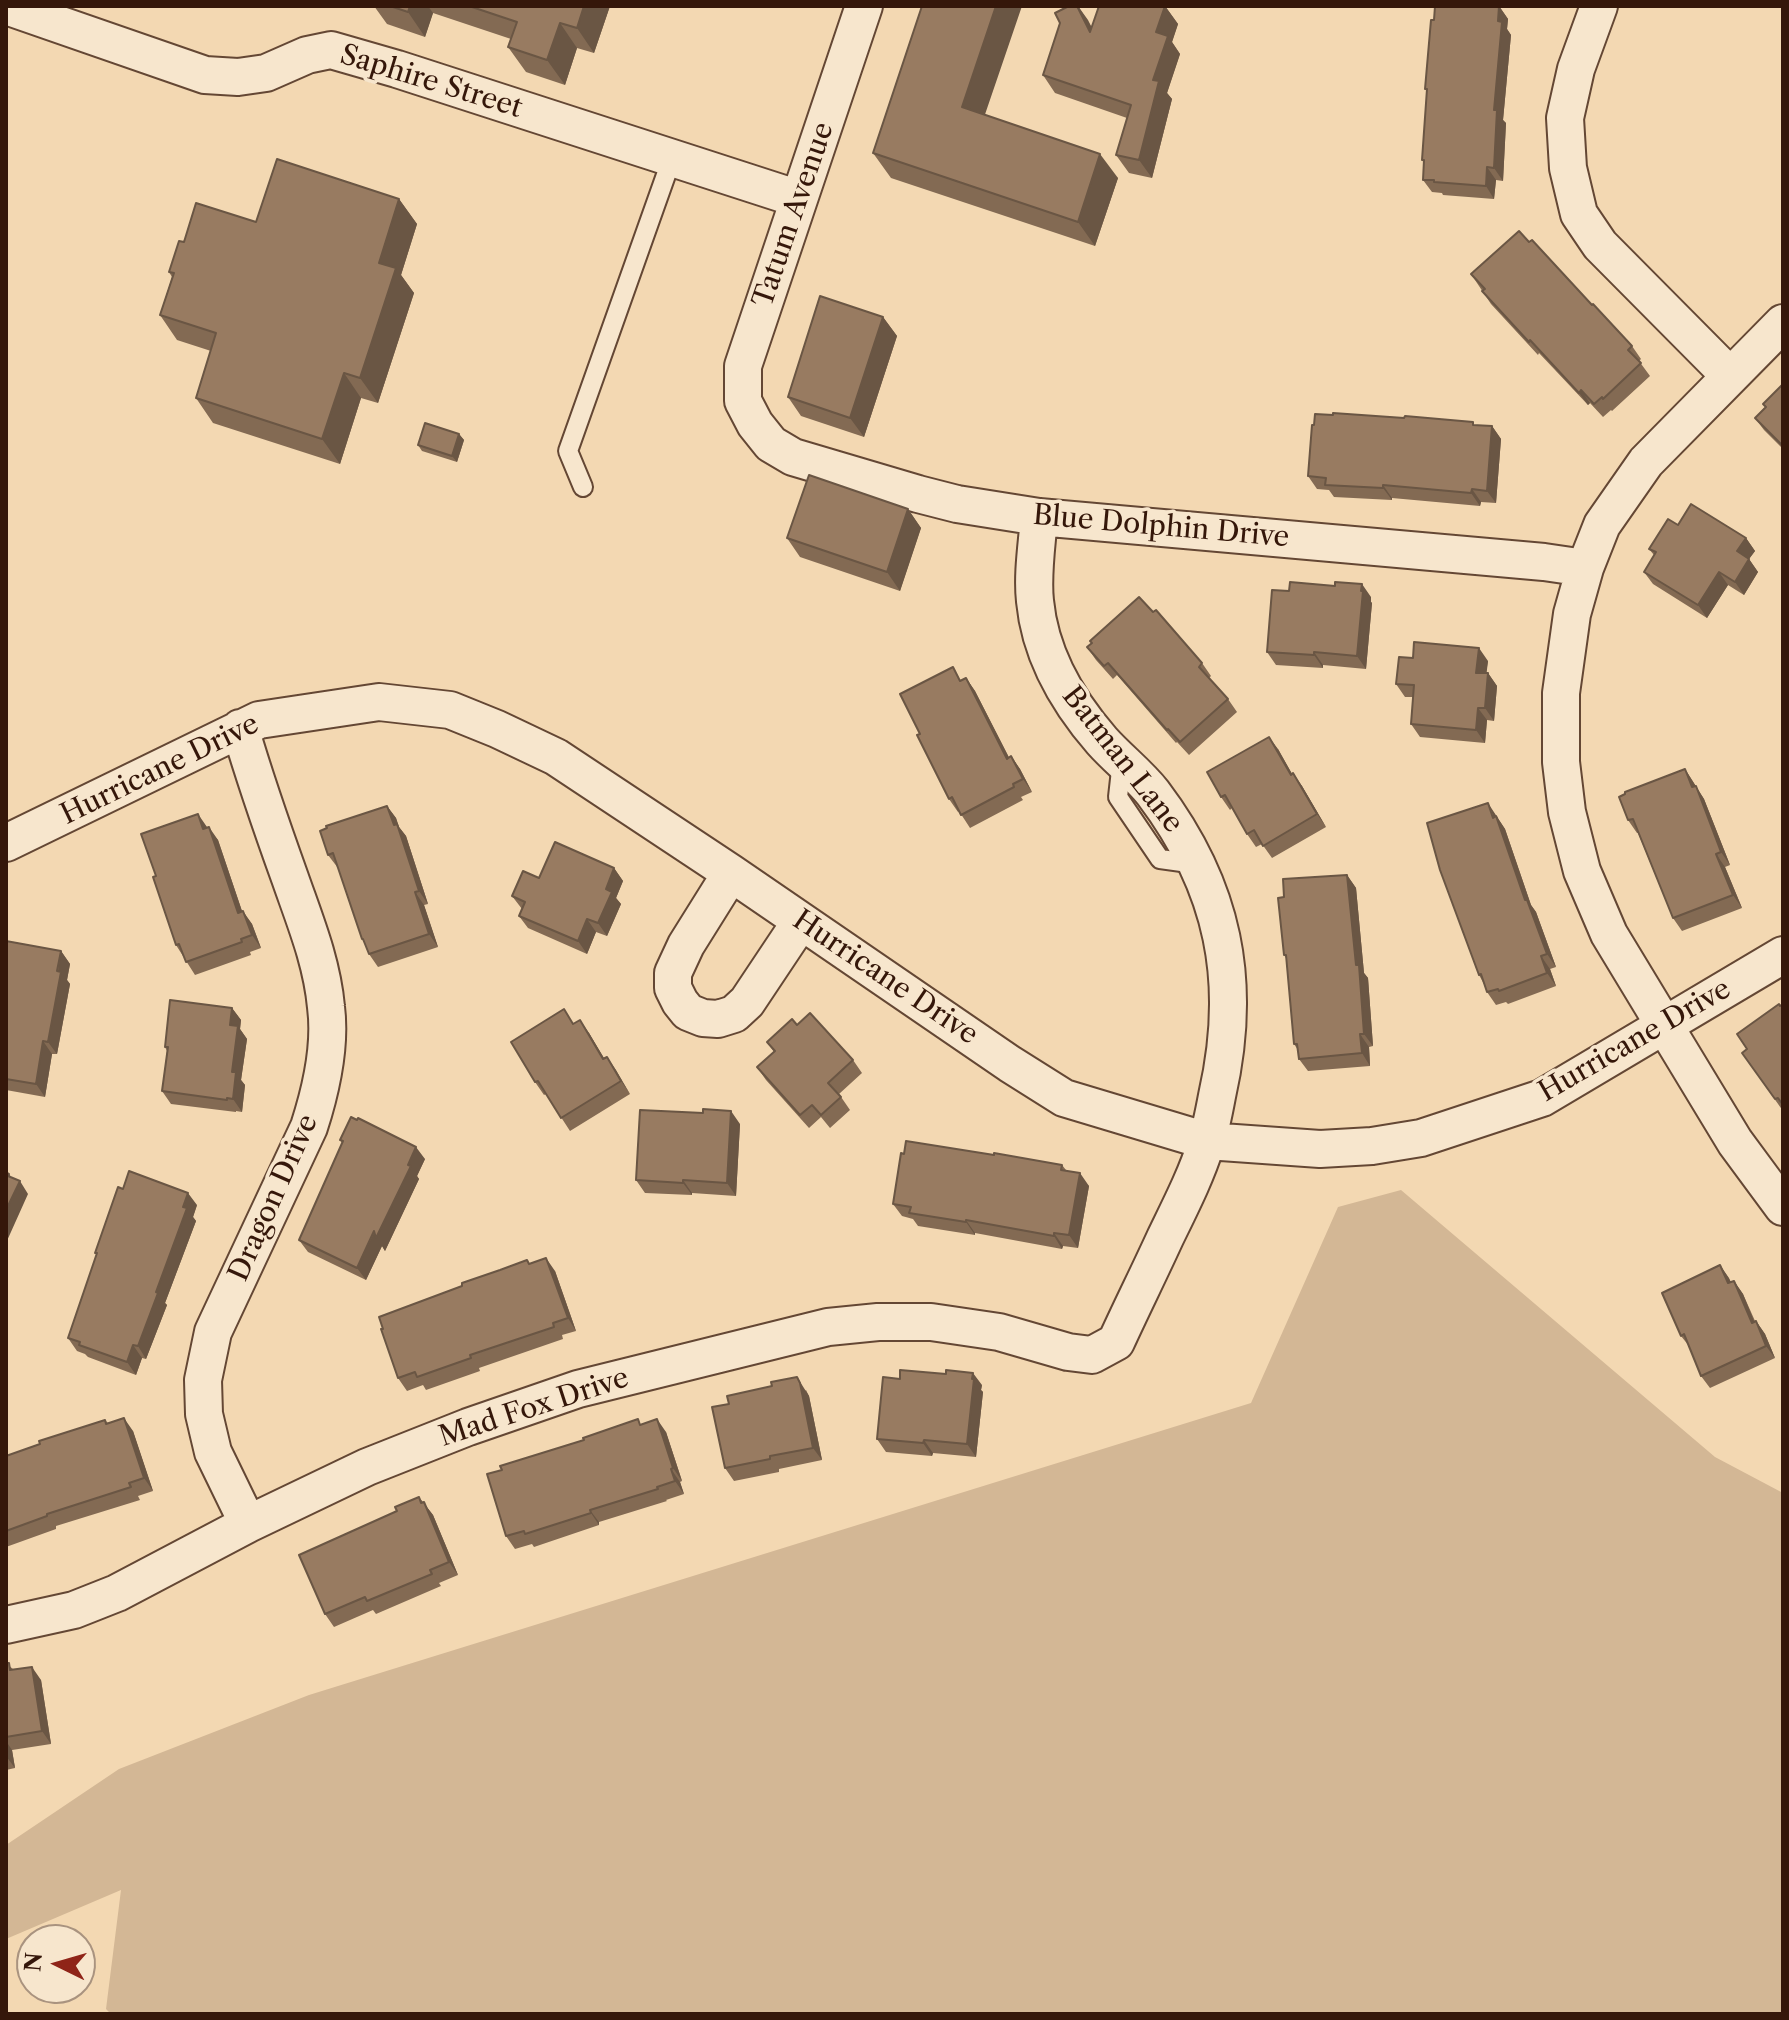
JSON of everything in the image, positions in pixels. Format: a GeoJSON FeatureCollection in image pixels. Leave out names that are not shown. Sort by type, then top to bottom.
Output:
{"type":"FeatureCollection","features":[{"type":"Feature","properties":{"kind":"street","name":"Tatum Avenue"},"geometry":{"type":"LineString","coordinates":[[755,424],[743,401],[743,366],[864,6]]}},
{"type":"Feature","properties":{"kind":"street"},"geometry":{"type":"LineString","coordinates":[[1599,6],[1576,69],[1565,118],[1568,168],[1579,214],[1600,245],[1729,375]]}},
{"type":"Feature","properties":{"kind":"street","name":"Saphire Street"},"geometry":{"type":"LineString","coordinates":[[12,8],[205,75],[238,77],[266,73],[307,55],[331,50],[799,199]]}},
{"type":"Feature","properties":{"kind":"street"},"geometry":{"type":"LineString","coordinates":[[1783,323],[1646,462],[1602,525],[1572,614],[1561,693],[1561,762],[1567,812],[1582,871],[1609,934],[1735,1142],[1783,1207]]}},
{"type":"Feature","properties":{"kind":"street","name":"Blue Dolphin Drive"},"geometry":{"type":"LineString","coordinates":[[755,424],[771,444],[793,457],[957,504],[1039,517],[1585,568]]}},
{"type":"Feature","properties":{"kind":"street","name":"Batman Lane"},"geometry":{"type":"LineString","coordinates":[[1039,517],[1034,591],[1040,633],[1053,668],[1074,706],[1103,742],[1151,791],[1182,836],[1206,885],[1220,927],[1228,971],[1226,1058],[1207,1141],[1189,1189],[1116,1342],[1092,1355]]}},
{"type":"Feature","properties":{"kind":"street","name":"Hurricane Drive"},"geometry":{"type":"LineString","coordinates":[[6,843],[259,720],[379,702],[450,710],[556,757],[1064,1098],[1207,1141],[1320,1149],[1372,1146],[1421,1138],[1542,1098],[1783,955]]}},
{"type":"Feature","properties":{"kind":"street","name":"Dragon Drive"},"geometry":{"type":"LineString","coordinates":[[240,728],[255,780],[318,958],[327,1009],[320,1092],[309,1127],[213,1332],[203,1380],[204,1414],[213,1452],[248,1524]]}},
{"type":"Feature","properties":{"kind":"street"},"geometry":{"type":"LineString","coordinates":[[731,873],[686,945],[673,973],[673,988],[688,1012],[703,1018],[718,1019],[734,1014],[747,1002],[801,921]]}},
{"type":"Feature","properties":{"kind":"street","name":"Mad Fox Drive"},"geometry":{"type":"LineString","coordinates":[[6,1625],[74,1610],[117,1593],[248,1524],[367,1467],[468,1427],[578,1389],[828,1327],[878,1322],[931,1322],[999,1332],[1068,1352],[1092,1355]]}},
{"type":"Feature","properties":{"kind":"lane"},"geometry":{"type":"LineString","coordinates":[[583,487],[568,451],[672,158]]}},
{"type":"Feature","properties":{"kind":"shaded area"},"geometry":{"type":"Polygon","coordinates":[[[1401,1190],[1715,1457],[1783,1493],[1783,2014],[111,2014],[106,2009],[121,1890],[41,1924],[16,1924],[16,1935],[6,1939],[6,1845],[119,1769],[309,1695],[1251,1403],[1338,1207],[1401,1190]]]}},
{"type":"Feature","properties":{"kind":"building"},"geometry":{"type":"Polygon","coordinates":[[[390,6],[410,6],[408,12],[390,6]]]}},
{"type":"Feature","properties":{"kind":"building"},"geometry":{"type":"Polygon","coordinates":[[[469,6],[584,6],[577,28],[560,23],[547,60],[508,47],[517,22],[469,6]]]}},
{"type":"Feature","properties":{"kind":"building"},"geometry":{"type":"Polygon","coordinates":[[[922,6],[996,6],[962,107],[1100,154],[1078,222],[873,153],[922,6]]]}},
{"type":"Feature","properties":{"kind":"building"},"geometry":{"type":"Polygon","coordinates":[[[1069,6],[1077,6],[1090,32],[1099,6],[1165,6],[1156,32],[1168,36],[1153,80],[1159,81],[1139,160],[1116,155],[1131,105],[1043,75],[1060,23],[1055,13],[1069,6]]]}},
{"type":"Feature","properties":{"kind":"building"},"geometry":{"type":"Polygon","coordinates":[[[1435,6],[1499,6],[1498,21],[1502,22],[1494,110],[1497,110],[1494,168],[1487,167],[1486,186],[1423,180],[1425,89],[1435,6]]]}},
{"type":"Feature","properties":{"kind":"building"},"geometry":{"type":"Polygon","coordinates":[[[277,159],[399,199],[379,263],[396,268],[360,378],[344,373],[322,439],[196,398],[216,333],[160,315],[174,273],[169,272],[179,241],[184,242],[196,203],[256,222],[277,159]]]}},
{"type":"Feature","properties":{"kind":"building"},"geometry":{"type":"Polygon","coordinates":[[[1519,231],[1529,242],[1532,240],[1632,346],[1628,350],[1641,363],[1594,404],[1529,342],[1482,291],[1485,289],[1471,274],[1519,231]]]}},
{"type":"Feature","properties":{"kind":"building"},"geometry":{"type":"Polygon","coordinates":[[[820,296],[883,317],[850,418],[788,397],[820,296]]]}},
{"type":"Feature","properties":{"kind":"building"},"geometry":{"type":"Polygon","coordinates":[[[1783,384],[1783,446],[1755,418],[1766,407],[1763,404],[1783,384]]]}},
{"type":"Feature","properties":{"kind":"building"},"geometry":{"type":"Polygon","coordinates":[[[1315,414],[1405,416],[1492,426],[1487,491],[1472,489],[1471,493],[1383,485],[1383,488],[1325,485],[1326,478],[1308,476],[1312,425],[1315,414]]]}},
{"type":"Feature","properties":{"kind":"building"},"geometry":{"type":"Polygon","coordinates":[[[425,423],[459,434],[452,456],[418,445],[425,423]]]}},
{"type":"Feature","properties":{"kind":"building"},"geometry":{"type":"Polygon","coordinates":[[[809,475],[908,509],[887,572],[787,538],[809,475]]]}},
{"type":"Feature","properties":{"kind":"building"},"geometry":{"type":"Polygon","coordinates":[[[1691,504],[1746,538],[1737,551],[1749,559],[1735,582],[1719,572],[1698,605],[1644,572],[1656,552],[1649,549],[1668,519],[1678,525],[1691,504]]]}},
{"type":"Feature","properties":{"kind":"building"},"geometry":{"type":"Polygon","coordinates":[[[1290,582],[1335,586],[1335,582],[1362,584],[1357,656],[1267,652],[1272,590],[1289,591],[1290,582]]]}},
{"type":"Feature","properties":{"kind":"building"},"geometry":{"type":"Polygon","coordinates":[[[1139,597],[1153,612],[1156,610],[1202,663],[1199,667],[1228,699],[1180,742],[1108,663],[1104,666],[1087,647],[1139,597]]]}},
{"type":"Feature","properties":{"kind":"building"},"geometry":{"type":"Polygon","coordinates":[[[1414,642],[1479,648],[1476,673],[1488,673],[1485,708],[1478,708],[1476,730],[1411,724],[1414,685],[1396,684],[1399,657],[1413,658],[1414,642]]]}},
{"type":"Feature","properties":{"kind":"building"},"geometry":{"type":"Polygon","coordinates":[[[953,667],[960,681],[966,678],[1007,759],[1011,756],[1023,779],[961,815],[952,797],[949,799],[900,694],[953,667]]]}},
{"type":"Feature","properties":{"kind":"building"},"geometry":{"type":"Polygon","coordinates":[[[1269,737],[1317,814],[1263,846],[1254,830],[1247,834],[1225,795],[1221,797],[1207,772],[1269,737]]]}},
{"type":"Feature","properties":{"kind":"building"},"geometry":{"type":"Polygon","coordinates":[[[1685,769],[1692,787],[1696,786],[1721,852],[1716,854],[1733,895],[1673,918],[1633,819],[1628,820],[1619,797],[1685,769]]]}},
{"type":"Feature","properties":{"kind":"building"},"geometry":{"type":"Polygon","coordinates":[[[1488,803],[1493,818],[1496,816],[1547,954],[1541,956],[1547,973],[1499,991],[1487,992],[1440,870],[1427,823],[1488,803]]]}},
{"type":"Feature","properties":{"kind":"building"},"geometry":{"type":"Polygon","coordinates":[[[387,806],[394,825],[397,824],[419,891],[415,892],[429,934],[369,954],[333,853],[328,855],[320,831],[326,826],[387,806]]]}},
{"type":"Feature","properties":{"kind":"building"},"geometry":{"type":"Polygon","coordinates":[[[198,814],[203,829],[209,827],[238,913],[243,911],[252,935],[241,939],[242,942],[186,962],[179,944],[176,945],[141,834],[198,814]]]}},
{"type":"Feature","properties":{"kind":"building"},"geometry":{"type":"Polygon","coordinates":[[[555,842],[614,868],[606,889],[612,892],[598,923],[587,919],[578,941],[519,916],[525,902],[512,896],[523,871],[539,878],[555,842]]]}},
{"type":"Feature","properties":{"kind":"building"},"geometry":{"type":"Polygon","coordinates":[[[1347,875],[1356,965],[1359,965],[1364,1034],[1360,1034],[1362,1053],[1299,1059],[1297,1044],[1294,1044],[1278,898],[1284,897],[1283,879],[1347,875]]]}},
{"type":"Feature","properties":{"kind":"building"},"geometry":{"type":"Polygon","coordinates":[[[6,941],[61,951],[57,971],[61,972],[48,1042],[43,1041],[36,1084],[6,1079],[6,941]]]}},
{"type":"Feature","properties":{"kind":"building"},"geometry":{"type":"Polygon","coordinates":[[[170,1000],[232,1008],[230,1025],[238,1026],[232,1072],[236,1072],[233,1099],[162,1091],[170,1000]]]}},
{"type":"Feature","properties":{"kind":"building"},"geometry":{"type":"Polygon","coordinates":[[[1783,1004],[1783,1105],[1778,1098],[1775,1099],[1742,1053],[1747,1049],[1737,1034],[1783,1004]]]}},
{"type":"Feature","properties":{"kind":"building"},"geometry":{"type":"Polygon","coordinates":[[[564,1009],[573,1024],[580,1020],[603,1059],[607,1057],[621,1081],[561,1118],[511,1042],[564,1009]]]}},
{"type":"Feature","properties":{"kind":"building"},"geometry":{"type":"Polygon","coordinates":[[[810,1013],[853,1060],[828,1083],[841,1097],[821,1115],[812,1105],[800,1115],[757,1067],[775,1051],[767,1042],[792,1019],[797,1025],[810,1013]]]}},
{"type":"Feature","properties":{"kind":"building"},"geometry":{"type":"Polygon","coordinates":[[[703,1109],[731,1111],[727,1183],[636,1180],[640,1110],[703,1113],[703,1109]]]}},
{"type":"Feature","properties":{"kind":"building"},"geometry":{"type":"Polygon","coordinates":[[[351,1117],[416,1147],[408,1165],[411,1166],[376,1238],[374,1231],[357,1268],[299,1240],[351,1117]]]}},
{"type":"Feature","properties":{"kind":"building"},"geometry":{"type":"Polygon","coordinates":[[[906,1141],[1062,1165],[1061,1170],[1080,1173],[1069,1235],[1054,1233],[1054,1236],[909,1213],[911,1207],[893,1204],[901,1153],[904,1154],[906,1141]]]}},
{"type":"Feature","properties":{"kind":"building"},"geometry":{"type":"Polygon","coordinates":[[[129,1171],[188,1193],[183,1207],[187,1208],[158,1293],[138,1346],[133,1345],[127,1362],[68,1338],[118,1187],[123,1189],[129,1171]]]}},
{"type":"Feature","properties":{"kind":"building"},"geometry":{"type":"Polygon","coordinates":[[[6,1172],[20,1181],[6,1210],[6,1172]]]}},
{"type":"Feature","properties":{"kind":"building"},"geometry":{"type":"Polygon","coordinates":[[[546,1258],[568,1318],[553,1323],[554,1327],[470,1355],[471,1358],[417,1377],[415,1372],[398,1378],[379,1317],[527,1260],[529,1264],[546,1258]]]}},
{"type":"Feature","properties":{"kind":"building"},"geometry":{"type":"Polygon","coordinates":[[[1720,1265],[1728,1283],[1734,1281],[1752,1323],[1756,1321],[1766,1346],[1701,1376],[1684,1334],[1681,1336],[1662,1293],[1720,1265]]]}},
{"type":"Feature","properties":{"kind":"building"},"geometry":{"type":"Polygon","coordinates":[[[900,1370],[973,1373],[967,1444],[877,1439],[883,1377],[900,1379],[900,1370]]]}},
{"type":"Feature","properties":{"kind":"building"},"geometry":{"type":"Polygon","coordinates":[[[797,1377],[813,1448],[725,1468],[712,1407],[729,1404],[727,1396],[797,1377]]]}},
{"type":"Feature","properties":{"kind":"building"},"geometry":{"type":"Polygon","coordinates":[[[124,1418],[144,1478],[129,1483],[131,1487],[47,1514],[6,1531],[6,1456],[40,1444],[39,1441],[105,1420],[106,1424],[124,1418]]]}},
{"type":"Feature","properties":{"kind":"building"},"geometry":{"type":"Polygon","coordinates":[[[638,1419],[640,1425],[657,1419],[675,1481],[590,1510],[591,1513],[525,1534],[524,1531],[506,1536],[487,1474],[502,1470],[500,1466],[584,1440],[638,1419]]]}},
{"type":"Feature","properties":{"kind":"building"},"geometry":{"type":"Polygon","coordinates":[[[419,1497],[421,1503],[424,1502],[449,1562],[430,1570],[432,1574],[367,1601],[365,1597],[325,1614],[299,1555],[397,1511],[395,1507],[419,1497]]]}},
{"type":"Feature","properties":{"kind":"building"},"geometry":{"type":"Polygon","coordinates":[[[6,1663],[9,1663],[10,1670],[32,1667],[42,1731],[6,1737],[6,1663]]]}}]}
